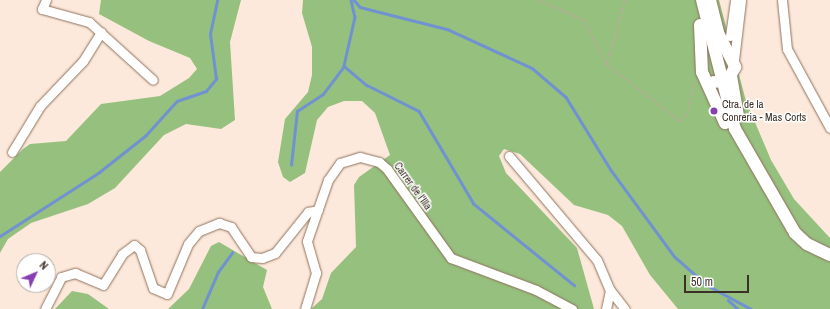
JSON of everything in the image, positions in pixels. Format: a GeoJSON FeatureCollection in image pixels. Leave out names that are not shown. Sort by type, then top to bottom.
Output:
{"type":"FeatureCollection","features":[{"type":"Feature","properties":{"kind":"street"},"geometry":{"type":"LineString","coordinates":[[46,0],[42,9],[89,22],[153,80]]}},
{"type":"Feature","properties":{"kind":"street"},"geometry":{"type":"LineString","coordinates":[[695,0],[702,37],[703,68],[735,144],[750,168],[765,182],[795,233],[807,244],[830,256]]}},
{"type":"Feature","properties":{"kind":"street"},"geometry":{"type":"LineString","coordinates":[[702,0],[714,51],[740,121],[760,160],[765,182]]}},
{"type":"Feature","properties":{"kind":"street"},"geometry":{"type":"LineString","coordinates":[[710,0],[730,56]]}},
{"type":"Feature","properties":{"kind":"street"},"geometry":{"type":"LineString","coordinates":[[730,56],[736,0]]}},
{"type":"Feature","properties":{"kind":"street"},"geometry":{"type":"LineString","coordinates":[[726,80],[741,0]]}},
{"type":"Feature","properties":{"kind":"street"},"geometry":{"type":"LineString","coordinates":[[782,0],[787,49],[830,128]]}},
{"type":"Feature","properties":{"kind":"street"},"geometry":{"type":"LineString","coordinates":[[12,152],[40,106],[83,61],[101,32]]}},
{"type":"Feature","properties":{"kind":"street"},"geometry":{"type":"LineString","coordinates":[[703,68],[714,51]]}},
{"type":"Feature","properties":{"kind":"street"},"geometry":{"type":"LineString","coordinates":[[714,51],[730,56]]}},
{"type":"Feature","properties":{"kind":"street"},"geometry":{"type":"LineString","coordinates":[[703,68],[726,80]]}},
{"type":"Feature","properties":{"kind":"street"},"geometry":{"type":"LineString","coordinates":[[509,156],[597,260],[610,290],[625,309]]}},
{"type":"Feature","properties":{"kind":"street","name":"Carrer de l'Illa"},"geometry":{"type":"LineString","coordinates":[[305,309],[316,273],[307,241],[328,180],[340,163],[360,157],[379,162],[451,258],[536,290],[572,309]]}},
{"type":"Feature","properties":{"kind":"street"},"geometry":{"type":"LineString","coordinates":[[45,309],[61,277],[75,273],[102,285],[122,254],[134,245],[140,250],[153,288],[167,294],[188,244],[199,231],[219,223],[231,227],[251,257],[262,258],[275,253],[308,212],[318,210]]}},
{"type":"Feature","properties":{"kind":"street"},"geometry":{"type":"LineString","coordinates":[[606,309],[610,290]]}},
{"type":"Feature","properties":{"kind":"path"},"geometry":{"type":"LineString","coordinates":[[538,0],[584,20],[607,64],[681,122],[688,112],[703,68]]}},
{"type":"Feature","properties":{"kind":"path"},"geometry":{"type":"LineString","coordinates":[[607,64],[625,0]]}},
{"type":"Feature","properties":{"kind":"green space"},"geometry":{"type":"Polygon","coordinates":[[[101,0],[241,0],[230,42],[235,120],[221,129],[186,124],[164,135],[115,188],[88,204],[31,223],[8,239],[0,253],[0,172],[23,149],[30,144],[66,141],[101,104],[160,96],[189,78],[197,69],[190,58],[149,41],[99,14],[101,0]]]}},
{"type":"Feature","properties":{"kind":"green space"},"geometry":{"type":"Polygon","coordinates":[[[303,0],[719,0],[746,101],[771,160],[794,199],[830,238],[830,309],[678,309],[650,275],[622,226],[608,215],[574,205],[520,154],[504,149],[499,156],[506,173],[577,248],[594,309],[311,309],[322,299],[331,273],[356,247],[354,185],[359,177],[390,155],[375,113],[362,101],[344,101],[328,107],[317,120],[305,173],[290,182],[283,177],[278,162],[285,119],[308,92],[312,75],[312,47],[302,13],[303,0]]]}},
{"type":"Feature","properties":{"kind":"green space"},"geometry":{"type":"Polygon","coordinates":[[[219,242],[267,270],[263,287],[272,309],[168,309],[189,289],[211,246],[219,242]]]}},
{"type":"Feature","properties":{"kind":"green space"},"geometry":{"type":"Polygon","coordinates":[[[72,291],[88,294],[109,309],[55,309],[72,291]]]}},
{"type":"Feature","properties":{"kind":"waterway"},"geometry":{"type":"LineString","coordinates":[[0,236],[98,173],[145,136],[177,101],[206,91],[216,79],[210,34],[217,0]]}},
{"type":"Feature","properties":{"kind":"waterway"},"geometry":{"type":"LineString","coordinates":[[351,0],[355,17],[344,66],[367,85],[419,111],[474,204],[574,285]]}},
{"type":"Feature","properties":{"kind":"waterway"},"geometry":{"type":"LineString","coordinates":[[354,0],[360,7],[447,29],[532,68],[566,97],[611,170],[675,257],[707,285],[751,309]]}},
{"type":"Feature","properties":{"kind":"waterway"},"geometry":{"type":"LineString","coordinates":[[291,165],[297,111],[323,94],[344,66]]}},
{"type":"Feature","properties":{"kind":"waterway"},"geometry":{"type":"LineString","coordinates":[[202,309],[218,272],[232,253]]}},
{"type":"Feature","properties":{"kind":"waterway"},"geometry":{"type":"LineString","coordinates":[[728,300],[738,309]]}},
{"type":"Feature","properties":{"kind":"place","name":"Ctra. de la Conreria - Mas Corts"},"geometry":{"type":"Point","coordinates":[714,111]}}]}
